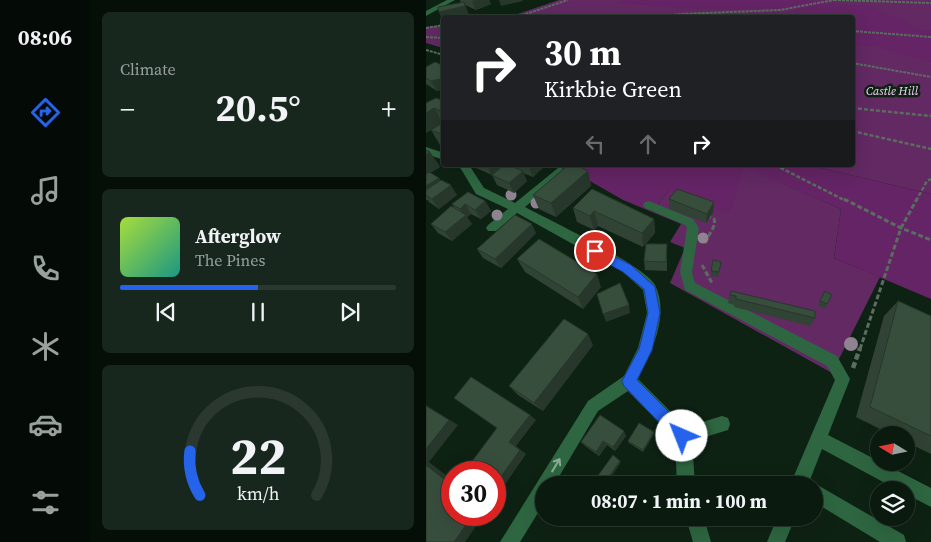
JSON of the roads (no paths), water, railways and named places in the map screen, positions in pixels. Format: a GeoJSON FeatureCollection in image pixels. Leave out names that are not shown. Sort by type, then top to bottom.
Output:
{"type":"FeatureCollection","features":[{"type":"Feature","properties":{"kind":"street"},"geometry":{"type":"LineString","coordinates":[[426,14],[452,0]]}},
{"type":"Feature","properties":{"kind":"street"},"geometry":{"type":"LineString","coordinates":[[427,150],[441,156]]}},
{"type":"Feature","properties":{"kind":"street"},"geometry":{"type":"LineString","coordinates":[[465,167],[480,191],[517,208],[627,268],[649,287],[654,313],[645,350],[629,381],[593,406],[549,476]]}},
{"type":"Feature","properties":{"kind":"street"},"geometry":{"type":"LineString","coordinates":[[492,228],[562,170]]}},
{"type":"Feature","properties":{"kind":"street"},"geometry":{"type":"LineString","coordinates":[[649,205],[689,222],[693,228],[686,272],[690,286],[832,361],[843,380],[819,439],[807,476]]}},
{"type":"Feature","properties":{"kind":"street"},"geometry":{"type":"LineString","coordinates":[[629,381],[682,436],[685,476]]}},
{"type":"Feature","properties":{"kind":"street"},"geometry":{"type":"LineString","coordinates":[[682,436],[722,424]]}},
{"type":"Feature","properties":{"kind":"street"},"geometry":{"type":"LineString","coordinates":[[819,439],[931,498]]}},
{"type":"Feature","properties":{"kind":"street"},"geometry":{"type":"LineString","coordinates":[[823,499],[897,542]]}},
{"type":"Feature","properties":{"kind":"street"},"geometry":{"type":"LineString","coordinates":[[509,542],[535,500]]}},
{"type":"Feature","properties":{"kind":"street"},"geometry":{"type":"LineString","coordinates":[[697,526],[702,542]]}},
{"type":"Feature","properties":{"kind":"street"},"geometry":{"type":"LineString","coordinates":[[776,542],[783,526]]}},
{"type":"Feature","properties":{"kind":"park label","name":"Castle Hill"},"geometry":{"type":"Point","coordinates":[892,91]}}]}
